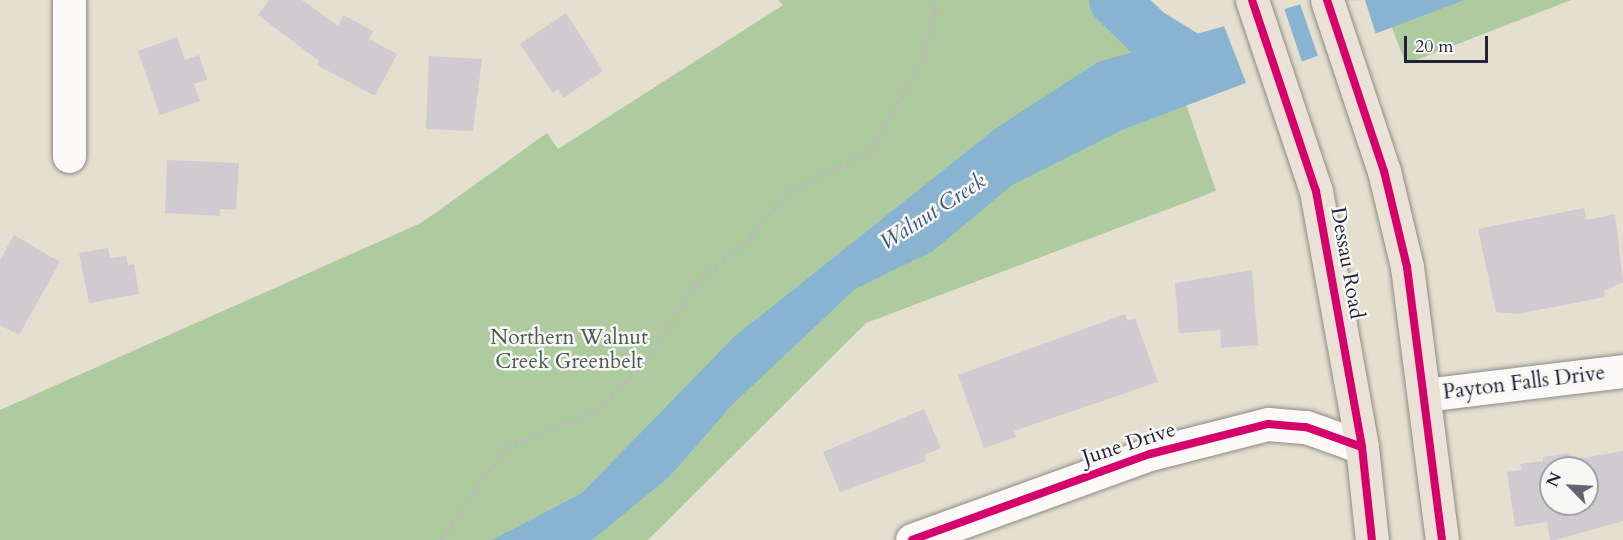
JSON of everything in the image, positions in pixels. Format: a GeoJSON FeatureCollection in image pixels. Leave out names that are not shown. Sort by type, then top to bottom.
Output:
{"type":"FeatureCollection","features":[{"type":"Feature","properties":{"kind":"main road","name":"Dessau Road"},"geometry":{"type":"LineString","coordinates":[[1252,0],[1316,191],[1362,447],[1372,540]]}},
{"type":"Feature","properties":{"kind":"main road"},"geometry":{"type":"LineString","coordinates":[[1327,0],[1384,171],[1407,267],[1442,540]]}},
{"type":"Feature","properties":{"kind":"street"},"geometry":{"type":"LineString","coordinates":[[69,0],[69,156]]}},
{"type":"Feature","properties":{"kind":"street","name":"Payton Falls Drive"},"geometry":{"type":"LineString","coordinates":[[1425,395],[1623,371]]}},
{"type":"Feature","properties":{"kind":"street","name":"June Drive"},"geometry":{"type":"LineString","coordinates":[[912,540],[1150,454],[1268,424],[1305,427],[1362,447]]}},
{"type":"Feature","properties":{"kind":"path"},"geometry":{"type":"LineString","coordinates":[[441,540],[506,448],[598,411],[646,361],[694,285],[751,237],[789,191],[870,153],[922,60],[935,12],[933,0]]}},
{"type":"Feature","properties":{"kind":"green space","name":"Northern Walnut Creek Greenbelt"},"geometry":{"type":"Polygon","coordinates":[[[778,0],[1150,0],[1216,191],[866,323],[648,540],[0,540],[0,410],[421,223],[547,133],[558,149],[783,5],[778,0]]]}},
{"type":"Feature","properties":{"kind":"green space"},"geometry":{"type":"Polygon","coordinates":[[[1381,0],[1571,0],[1406,64],[1381,0]]]}},
{"type":"Feature","properties":{"kind":"water","name":"Walnut Creek"},"geometry":{"type":"Polygon","coordinates":[[[1316,0],[1464,0],[1122,130],[1012,185],[933,251],[855,289],[732,405],[669,477],[592,540],[492,540],[582,493],[734,337],[995,129],[1098,62],[1316,0]]]}},
{"type":"Feature","properties":{"kind":"pier"},"geometry":{"type":"Polygon","coordinates":[[[1365,0],[1377,38],[1319,59],[1299,1],[1365,0]]]}},
{"type":"Feature","properties":{"kind":"pier"},"geometry":{"type":"Polygon","coordinates":[[[1283,5],[1303,65],[1247,85],[1222,21],[1283,5]]]}},
{"type":"Feature","properties":{"kind":"building"},"geometry":{"type":"Polygon","coordinates":[[[269,0],[302,0],[338,26],[343,15],[373,31],[369,39],[397,54],[375,96],[317,65],[319,61],[258,15],[269,0]]]}},
{"type":"Feature","properties":{"kind":"building"},"geometry":{"type":"Polygon","coordinates":[[[566,13],[603,71],[563,98],[558,89],[553,93],[520,44],[566,13]]]}},
{"type":"Feature","properties":{"kind":"building"},"geometry":{"type":"Polygon","coordinates":[[[177,37],[185,60],[199,55],[207,80],[194,84],[200,101],[160,115],[138,51],[177,37]]]}},
{"type":"Feature","properties":{"kind":"building"},"geometry":{"type":"Polygon","coordinates":[[[429,56],[482,59],[473,131],[426,129],[429,56]]]}},
{"type":"Feature","properties":{"kind":"building"},"geometry":{"type":"Polygon","coordinates":[[[167,160],[239,163],[236,210],[220,209],[220,216],[165,213],[167,160]]]}},
{"type":"Feature","properties":{"kind":"building"},"geometry":{"type":"Polygon","coordinates":[[[1584,208],[1587,220],[1615,214],[1623,282],[1604,291],[1605,297],[1518,314],[1496,312],[1478,229],[1584,208]]]}},
{"type":"Feature","properties":{"kind":"building"},"geometry":{"type":"Polygon","coordinates":[[[14,235],[60,262],[19,335],[0,325],[0,260],[14,235]]]}},
{"type":"Feature","properties":{"kind":"building"},"geometry":{"type":"Polygon","coordinates":[[[108,248],[110,258],[126,256],[128,265],[134,264],[139,294],[89,303],[79,253],[108,248]]]}},
{"type":"Feature","properties":{"kind":"building"},"geometry":{"type":"Polygon","coordinates":[[[1252,270],[1258,345],[1221,348],[1220,330],[1179,333],[1175,283],[1252,270]]]}},
{"type":"Feature","properties":{"kind":"building"},"geometry":{"type":"Polygon","coordinates":[[[1125,314],[1127,321],[1135,318],[1158,382],[1014,431],[1016,437],[984,448],[958,375],[1125,314]]]}},
{"type":"Feature","properties":{"kind":"building"},"geometry":{"type":"Polygon","coordinates":[[[924,409],[941,448],[924,455],[926,461],[840,492],[823,452],[924,409]]]}},
{"type":"Feature","properties":{"kind":"building"},"geometry":{"type":"Polygon","coordinates":[[[1623,451],[1623,521],[1555,540],[1550,540],[1547,522],[1515,527],[1507,472],[1522,470],[1520,464],[1539,462],[1539,516],[1599,516],[1599,456],[1595,456],[1623,451]]]}},
{"type":"Feature","properties":{"kind":"building"},"geometry":{"type":"Polygon","coordinates":[[[1571,453],[1571,456],[1550,456],[1571,453]]]}},
{"type":"Feature","properties":{"kind":"waterway"},"geometry":{"type":"LineString","coordinates":[[1114,0],[1147,32],[1199,64]]}},
{"type":"Feature","properties":{"kind":"cycle path"},"geometry":{"type":"LineString","coordinates":[[1252,0],[1316,191],[1362,447],[1372,540]]}},
{"type":"Feature","properties":{"kind":"cycle path"},"geometry":{"type":"LineString","coordinates":[[1327,0],[1384,171],[1407,267],[1442,540]]}},
{"type":"Feature","properties":{"kind":"cycle path"},"geometry":{"type":"LineString","coordinates":[[912,540],[1150,454],[1268,424],[1306,427],[1362,447]]}}]}
